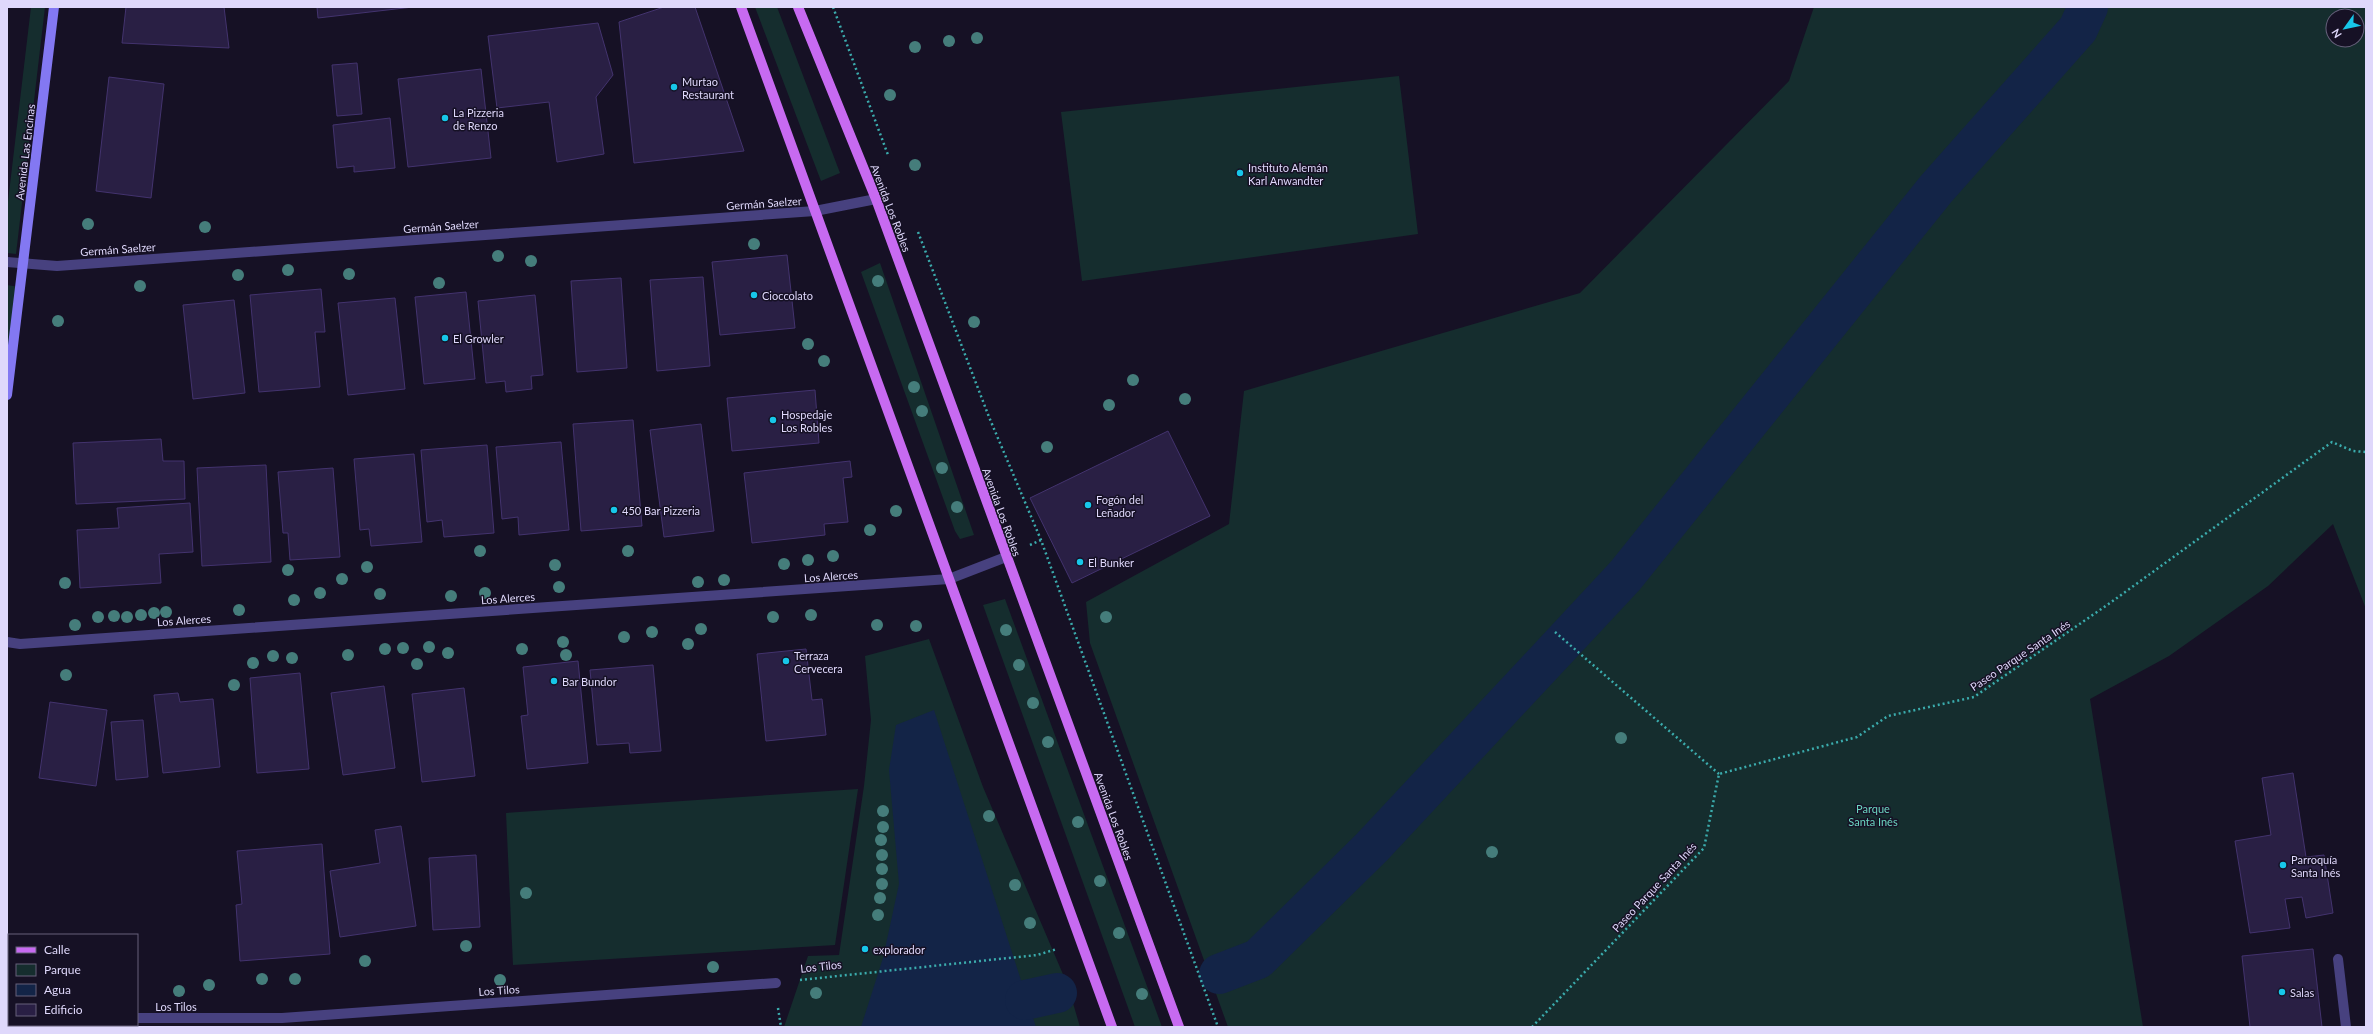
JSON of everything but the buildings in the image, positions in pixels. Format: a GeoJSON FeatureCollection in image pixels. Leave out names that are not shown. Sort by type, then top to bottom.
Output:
{"type":"FeatureCollection","features":[{"type":"Feature","properties":{"kind":"main road"},"geometry":{"type":"LineString","coordinates":[[741,7],[1112,1027]]}},
{"type":"Feature","properties":{"kind":"main road","name":"Avenida Los Robles"},"geometry":{"type":"LineString","coordinates":[[798,7],[876,199],[1179,1027]]}},
{"type":"Feature","properties":{"kind":"street","name":"Avenida Las Encinas"},"geometry":{"type":"LineString","coordinates":[[7,395],[54,7]]}},
{"type":"Feature","properties":{"kind":"street","name":"Germán Saelzer"},"geometry":{"type":"LineString","coordinates":[[7,262],[57,266],[816,211],[876,199]]}},
{"type":"Feature","properties":{"kind":"street","name":"Los Alerces"},"geometry":{"type":"LineString","coordinates":[[7,642],[28,643],[949,579],[1006,557]]}},
{"type":"Feature","properties":{"kind":"street"},"geometry":{"type":"LineString","coordinates":[[2338,960],[2346,1027]]}},
{"type":"Feature","properties":{"kind":"street","name":"Los Tilos"},"geometry":{"type":"LineString","coordinates":[[138,1018],[281,1022],[776,983]]}},
{"type":"Feature","properties":{"kind":"path"},"geometry":{"type":"LineString","coordinates":[[833,7],[890,158]]}},
{"type":"Feature","properties":{"kind":"path"},"geometry":{"type":"LineString","coordinates":[[915,225],[989,417],[1043,547],[1218,1027]]}},
{"type":"Feature","properties":{"kind":"path","name":"Paseo Parque Santa Inés"},"geometry":{"type":"LineString","coordinates":[[1532,1027],[1704,848],[1719,774],[1857,737],[1888,716],[1974,697],[2116,598],[2332,442],[2353,450],[2366,452]]}},
{"type":"Feature","properties":{"kind":"path"},"geometry":{"type":"LineString","coordinates":[[1555,632],[1719,774]]}},
{"type":"Feature","properties":{"kind":"path","name":"Los Tilos"},"geometry":{"type":"LineString","coordinates":[[776,983],[1037,955]]}},
{"type":"Feature","properties":{"kind":"green space"},"geometry":{"type":"Polygon","coordinates":[[[31,7],[45,7],[16,254],[7,253],[7,210],[31,7]]]}},
{"type":"Feature","properties":{"kind":"green space"},"geometry":{"type":"Polygon","coordinates":[[[755,7],[777,7],[840,173],[821,181],[755,7]]]}},
{"type":"Feature","properties":{"kind":"green space","name":"Parque Santa Inés"},"geometry":{"type":"Polygon","coordinates":[[[1814,7],[2366,7],[2366,609],[2333,524],[2268,586],[2169,656],[2090,699],[2143,1027],[1228,1027],[1090,643],[1086,602],[1229,524],[1244,391],[1580,293],[1789,81],[1814,7]]]}},
{"type":"Feature","properties":{"kind":"green space","name":"Instituto Alemán Karl Anwandter"},"geometry":{"type":"Polygon","coordinates":[[[1399,76],[1418,234],[1082,281],[1061,112],[1399,76]]]}},
{"type":"Feature","properties":{"kind":"green space"},"geometry":{"type":"Polygon","coordinates":[[[880,263],[974,535],[960,539],[955,531],[861,272],[880,263]]]}},
{"type":"Feature","properties":{"kind":"green space"},"geometry":{"type":"Polygon","coordinates":[[[7,285],[19,287],[7,400],[7,285]]]}},
{"type":"Feature","properties":{"kind":"green space"},"geometry":{"type":"Polygon","coordinates":[[[1005,599],[1162,1027],[1135,1027],[983,605],[1005,599]]]}},
{"type":"Feature","properties":{"kind":"green space"},"geometry":{"type":"Polygon","coordinates":[[[929,639],[983,787],[1068,986],[1080,1027],[784,1027],[808,956],[839,955],[864,786],[871,720],[865,656],[929,639]]]}},
{"type":"Feature","properties":{"kind":"green space"},"geometry":{"type":"Polygon","coordinates":[[[858,789],[835,945],[513,965],[506,813],[858,789]]]}},
{"type":"Feature","properties":{"kind":"water"},"geometry":{"type":"Polygon","coordinates":[[[934,710],[1036,1027],[861,1027],[883,958],[899,884],[889,770],[896,725],[934,710]]]}},
{"type":"Feature","properties":{"kind":"waterway"},"geometry":{"type":"LineString","coordinates":[[1219,974],[1258,959],[1372,847],[1625,576],[1936,189],[2078,29],[2088,7]]}},
{"type":"Feature","properties":{"kind":"waterway"},"geometry":{"type":"LineString","coordinates":[[1025,1000],[1057,993]]}},
{"type":"Feature","properties":{"kind":"place","name":"Murtao Restaurant"},"geometry":{"type":"Point","coordinates":[674,87]}},
{"type":"Feature","properties":{"kind":"place","name":"La Pizzeria de Renzo"},"geometry":{"type":"Point","coordinates":[445,118]}},
{"type":"Feature","properties":{"kind":"place","name":"Instituto Alemán Karl Anwandter"},"geometry":{"type":"Point","coordinates":[1240,173]}},
{"type":"Feature","properties":{"kind":"place","name":"Cioccolato"},"geometry":{"type":"Point","coordinates":[754,295]}},
{"type":"Feature","properties":{"kind":"place","name":"El Growler"},"geometry":{"type":"Point","coordinates":[445,338]}},
{"type":"Feature","properties":{"kind":"place","name":"Hospedaje Los Robles"},"geometry":{"type":"Point","coordinates":[773,420]}},
{"type":"Feature","properties":{"kind":"place","name":"Fogón del Leñador"},"geometry":{"type":"Point","coordinates":[1088,505]}},
{"type":"Feature","properties":{"kind":"place","name":"450 Bar Pizzeria"},"geometry":{"type":"Point","coordinates":[614,510]}},
{"type":"Feature","properties":{"kind":"place","name":"El Bunker"},"geometry":{"type":"Point","coordinates":[1080,562]}},
{"type":"Feature","properties":{"kind":"place","name":"Terraza Cervecera"},"geometry":{"type":"Point","coordinates":[786,661]}},
{"type":"Feature","properties":{"kind":"place","name":"Bar Bundor"},"geometry":{"type":"Point","coordinates":[554,681]}},
{"type":"Feature","properties":{"kind":"place","name":"Parroquía Santa Inés"},"geometry":{"type":"Point","coordinates":[2283,865]}},
{"type":"Feature","properties":{"kind":"place","name":"explorador"},"geometry":{"type":"Point","coordinates":[865,949]}},
{"type":"Feature","properties":{"kind":"place","name":"Salas"},"geometry":{"type":"Point","coordinates":[2282,992]}}]}
